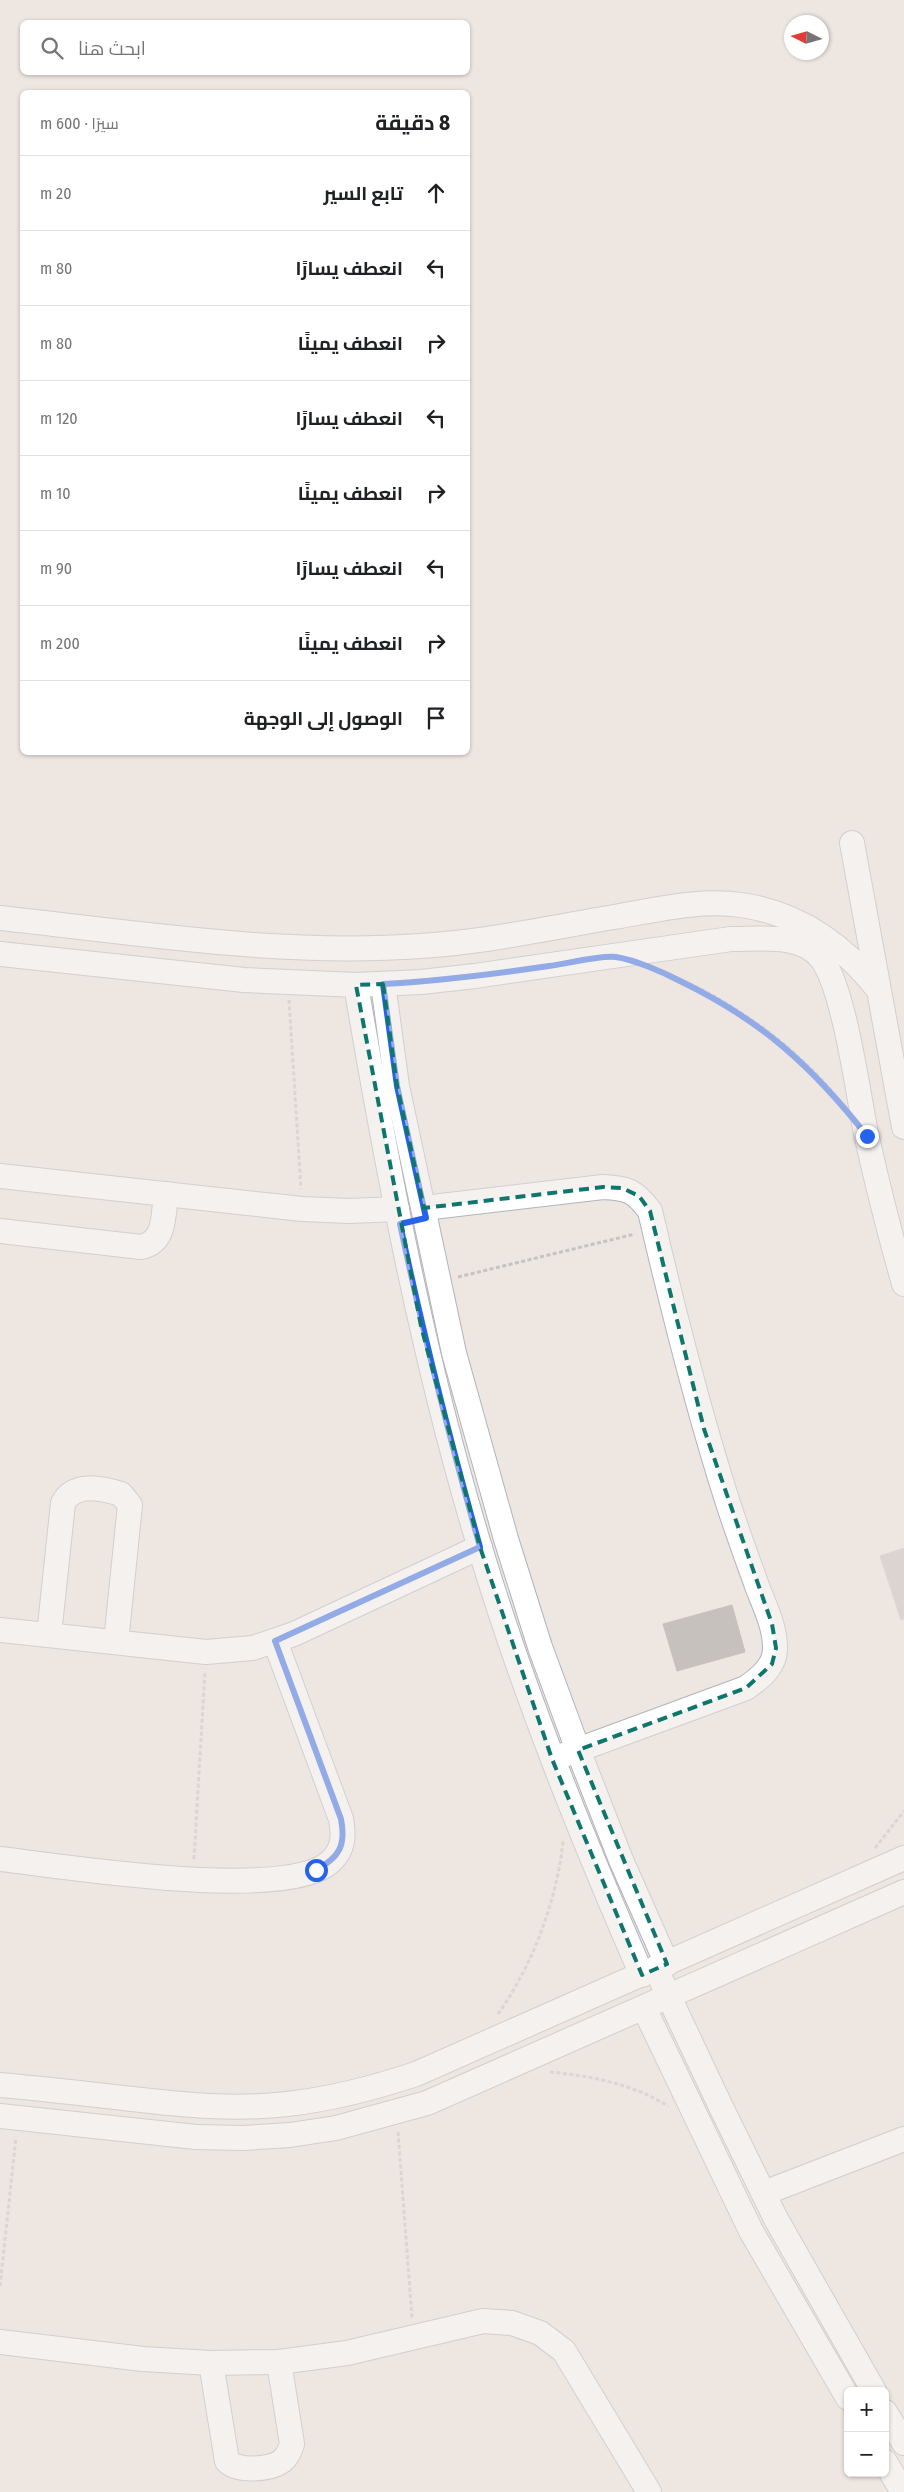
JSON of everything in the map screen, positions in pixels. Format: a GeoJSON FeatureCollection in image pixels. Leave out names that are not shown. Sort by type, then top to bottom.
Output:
{"type":"FeatureCollection","features":[{"type":"Feature","properties":{"kind":"street"},"geometry":{"type":"LineString","coordinates":[[852,843],[904,1127]]}},
{"type":"Feature","properties":{"kind":"street"},"geometry":{"type":"LineString","coordinates":[[0,918],[256,946],[365,949],[473,942],[674,906],[720,903],[764,910],[808,927],[847,954],[878,989]]}},
{"type":"Feature","properties":{"kind":"street"},"geometry":{"type":"LineString","coordinates":[[0,954],[288,983],[356,985],[475,976],[731,939],[770,938],[804,945],[821,958],[835,986],[867,1136],[904,1284]]}},
{"type":"Feature","properties":{"kind":"street"},"geometry":{"type":"LineString","coordinates":[[383,984],[397,1086],[454,1353],[506,1539],[540,1648],[621,1860],[655,1969]]}},
{"type":"Feature","properties":{"kind":"street"},"geometry":{"type":"LineString","coordinates":[[356,985],[398,1216],[423,1335],[480,1547],[515,1656],[552,1760],[596,1870],[655,1969],[776,2219],[872,2387]]}},
{"type":"Feature","properties":{"kind":"street"},"geometry":{"type":"LineString","coordinates":[[0,1176],[302,1210],[349,1211],[398,1216],[603,1187],[622,1188],[639,1196],[650,1211],[677,1330],[704,1429],[739,1538],[772,1624],[776,1648],[772,1664],[746,1688],[552,1760]]}},
{"type":"Feature","properties":{"kind":"street"},"geometry":{"type":"LineString","coordinates":[[0,1232],[141,1247],[148,1246],[158,1238],[161,1232],[166,1194]]}},
{"type":"Feature","properties":{"kind":"street"},"geometry":{"type":"LineString","coordinates":[[49,1635],[63,1503],[70,1492],[83,1488],[121,1494],[130,1505],[116,1642]]}},
{"type":"Feature","properties":{"kind":"street"},"geometry":{"type":"LineString","coordinates":[[0,1630],[206,1652],[237,1650],[275,1641],[480,1547]]}},
{"type":"Feature","properties":{"kind":"street"},"geometry":{"type":"LineString","coordinates":[[0,1860],[193,1880],[232,1882],[286,1877],[316,1870],[330,1862],[340,1850],[344,1834],[341,1819],[275,1641]]}},
{"type":"Feature","properties":{"kind":"street"},"geometry":{"type":"LineString","coordinates":[[0,2085],[197,2106],[278,2105],[330,2098],[374,2088],[416,2074],[904,1858]]}},
{"type":"Feature","properties":{"kind":"street"},"geometry":{"type":"LineString","coordinates":[[9,2117],[196,2137],[243,2138],[290,2135],[336,2128],[397,2113],[427,2103],[904,1892]]}},
{"type":"Feature","properties":{"kind":"street"},"geometry":{"type":"LineString","coordinates":[[644,2008],[751,2231],[844,2391]]}},
{"type":"Feature","properties":{"kind":"street"},"geometry":{"type":"LineString","coordinates":[[764,2193],[904,2139]]}},
{"type":"Feature","properties":{"kind":"street"},"geometry":{"type":"LineString","coordinates":[[751,2231],[776,2219]]}},
{"type":"Feature","properties":{"kind":"street"},"geometry":{"type":"LineString","coordinates":[[0,2342],[143,2359],[211,2364],[280,2362],[347,2353],[483,2321],[512,2324],[540,2334],[564,2351],[649,2492]]}},
{"type":"Feature","properties":{"kind":"street"},"geometry":{"type":"LineString","coordinates":[[211,2364],[226,2461],[238,2469],[245,2469],[277,2464],[283,2460],[292,2444],[280,2362]]}},
{"type":"Feature","properties":{"kind":"street"},"geometry":{"type":"LineString","coordinates":[[889,2419],[904,2443]]}},
{"type":"Feature","properties":{"kind":"street"},"geometry":{"type":"LineString","coordinates":[[889,2469],[903,2492]]}},
{"type":"Feature","properties":{"kind":"path"},"geometry":{"type":"LineString","coordinates":[[657,971],[713,996],[757,1024],[798,1057],[840,1102]]}},
{"type":"Feature","properties":{"kind":"path"},"geometry":{"type":"LineString","coordinates":[[288,983],[302,1210]]}},
{"type":"Feature","properties":{"kind":"path"},"geometry":{"type":"LineString","coordinates":[[439,1282],[655,1229]]}},
{"type":"Feature","properties":{"kind":"path"},"geometry":{"type":"LineString","coordinates":[[193,1880],[206,1652]]}},
{"type":"Feature","properties":{"kind":"path"},"geometry":{"type":"LineString","coordinates":[[497,2017],[532,1954],[550,1903],[562,1850],[563,1832]]}},
{"type":"Feature","properties":{"kind":"path"},"geometry":{"type":"LineString","coordinates":[[546,2071],[581,2075],[623,2085],[670,2107]]}},
{"type":"Feature","properties":{"kind":"path"},"geometry":{"type":"LineString","coordinates":[[397,2113],[414,2338]]}},
{"type":"Feature","properties":{"kind":"path"},"geometry":{"type":"LineString","coordinates":[[0,2286],[9,2117]]}},
{"type":"Feature","properties":{"kind":"highlighted area"},"geometry":{"type":"Polygon","coordinates":[[[383,984],[397,1086],[424,1208],[603,1187],[622,1188],[639,1196],[650,1211],[704,1429],[772,1624],[776,1648],[772,1664],[746,1688],[578,1750],[667,1964],[642,1975],[552,1759],[480,1547],[421,1326],[356,985],[383,984]]]}},
{"type":"Feature","properties":{"kind":"building"},"geometry":{"type":"Polygon","coordinates":[[[904,1548],[904,1619],[901,1620],[880,1556],[904,1548]]]}},
{"type":"Feature","properties":{"kind":"building"},"geometry":{"type":"Polygon","coordinates":[[[732,1605],[745,1652],[677,1671],[663,1624],[732,1605]]]}},
{"type":"Feature","properties":{"kind":"route"},"geometry":{"type":"LineString","coordinates":[[316,1870],[330,1862],[340,1850],[344,1834],[341,1819],[275,1641],[294,1634],[480,1547],[449,1437],[421,1326],[400,1224],[426,1218],[397,1086],[383,984],[475,976],[616,957],[665,974],[713,996],[757,1024],[798,1057],[835,1095],[867,1136]]}}]}
